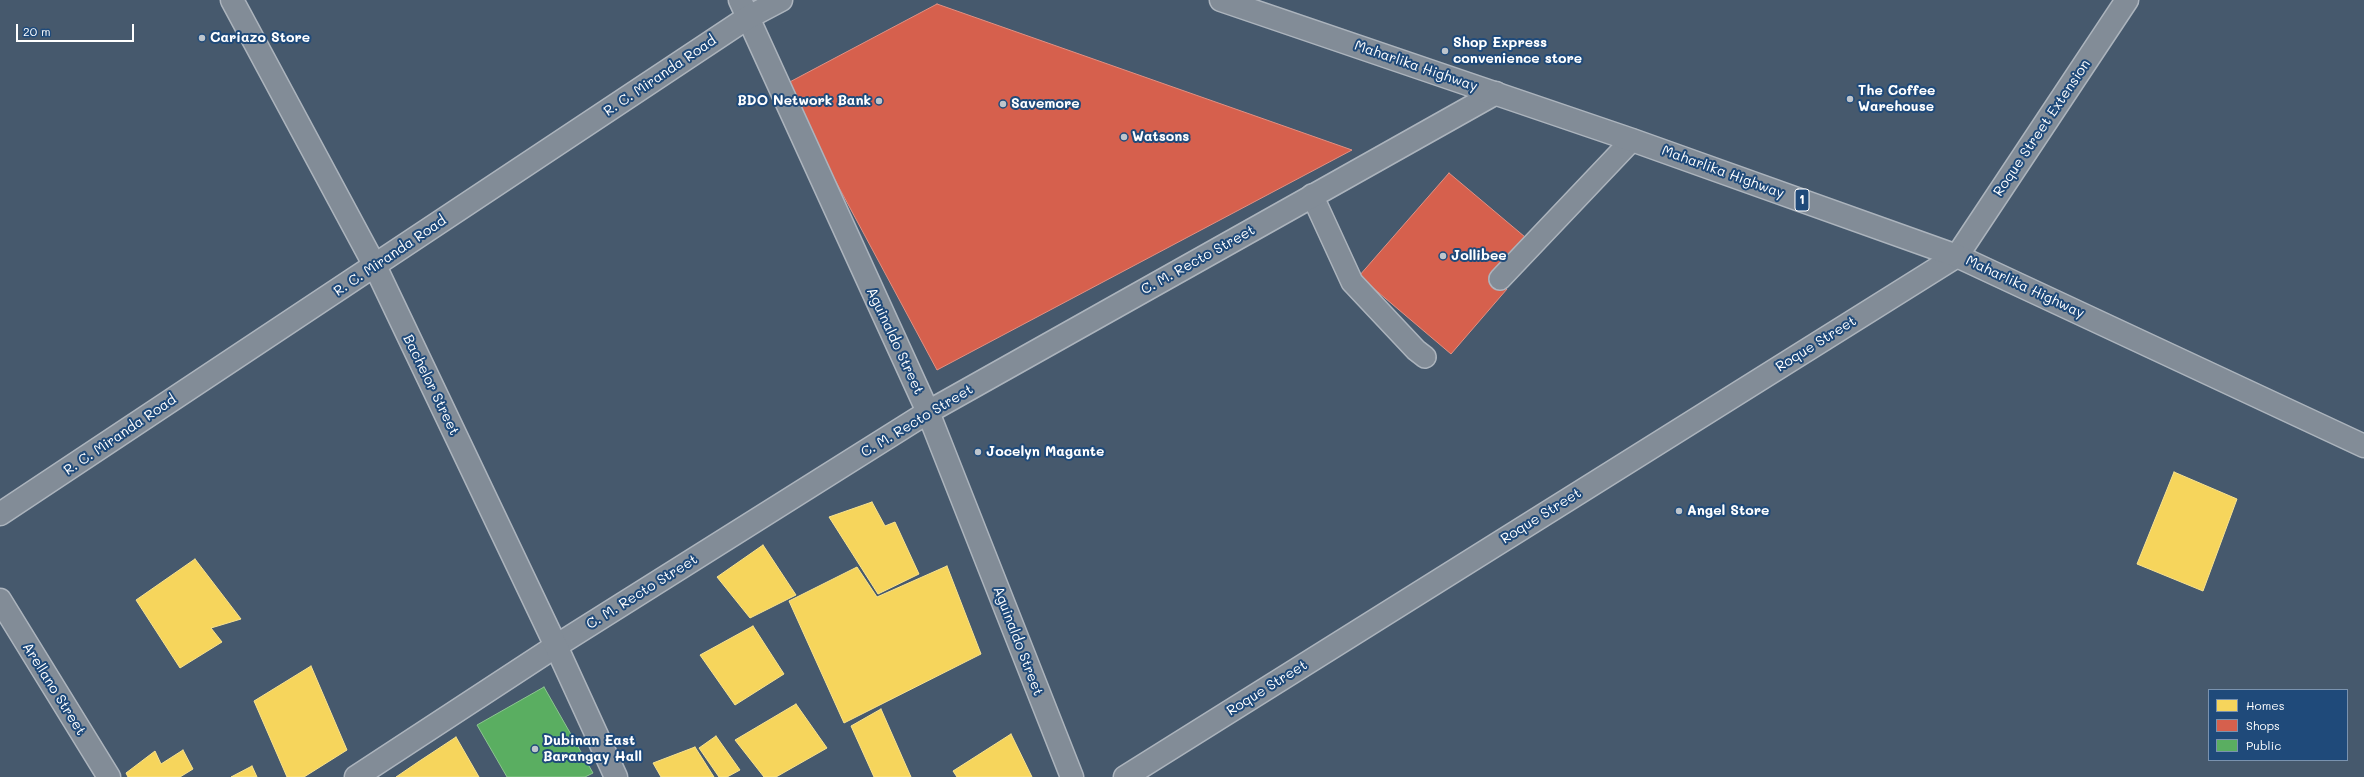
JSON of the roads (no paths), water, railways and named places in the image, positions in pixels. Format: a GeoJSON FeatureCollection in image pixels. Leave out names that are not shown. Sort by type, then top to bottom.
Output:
{"type":"FeatureCollection","features":[{"type":"Feature","properties":{"kind":"street","name":"Bachelor Street"},"geometry":{"type":"LineString","coordinates":[[232,0],[374,266],[556,646],[616,777]]}},
{"type":"Feature","properties":{"kind":"street","name":"R. C. Miranda Road"},"geometry":{"type":"LineString","coordinates":[[0,514],[374,266],[744,9],[781,0]]}},
{"type":"Feature","properties":{"kind":"street","name":"Roque Street Extension"},"geometry":{"type":"LineString","coordinates":[[1957,256],[2127,0]]}},
{"type":"Feature","properties":{"kind":"street","name":"Maharlika Highway"},"geometry":{"type":"LineString","coordinates":[[1226,1],[1632,140],[1957,256],[2364,446]]}},
{"type":"Feature","properties":{"kind":"street","name":"Aguinaldo Street"},"geometry":{"type":"LineString","coordinates":[[744,9],[928,412],[1072,777]]}},
{"type":"Feature","properties":{"kind":"street","name":"C. M. Recto Street"},"geometry":{"type":"LineString","coordinates":[[356,777],[556,646],[928,412],[1496,93]]}},
{"type":"Feature","properties":{"kind":"street","name":"Roque Street"},"geometry":{"type":"LineString","coordinates":[[1125,777],[1957,256]]}},
{"type":"Feature","properties":{"kind":"street","name":"Arellano Street"},"geometry":{"type":"LineString","coordinates":[[0,600],[109,777]]}},
{"type":"Feature","properties":{"kind":"lane"},"geometry":{"type":"LineString","coordinates":[[1500,279],[1632,140]]}},
{"type":"Feature","properties":{"kind":"lane"},"geometry":{"type":"LineString","coordinates":[[1312,195],[1352,282],[1416,350],[1425,357]]}},
{"type":"Feature","properties":{"kind":"place","name":"Cariazo Store"},"geometry":{"type":"Point","coordinates":[202,38]}},
{"type":"Feature","properties":{"kind":"place","name":"Shop Express convenience store"},"geometry":{"type":"Point","coordinates":[1445,51]}},
{"type":"Feature","properties":{"kind":"place","name":"The Coffee Warehouse"},"geometry":{"type":"Point","coordinates":[1850,99]}},
{"type":"Feature","properties":{"kind":"place","name":"BDO Network Bank"},"geometry":{"type":"Point","coordinates":[879,101]}},
{"type":"Feature","properties":{"kind":"place","name":"Savemore"},"geometry":{"type":"Point","coordinates":[1003,104]}},
{"type":"Feature","properties":{"kind":"place","name":"Watsons"},"geometry":{"type":"Point","coordinates":[1124,137]}},
{"type":"Feature","properties":{"kind":"place","name":"Jollibee"},"geometry":{"type":"Point","coordinates":[1443,256]}},
{"type":"Feature","properties":{"kind":"place","name":"Jocelyn Magante"},"geometry":{"type":"Point","coordinates":[978,452]}},
{"type":"Feature","properties":{"kind":"place","name":"Angel Store"},"geometry":{"type":"Point","coordinates":[1679,511]}},
{"type":"Feature","properties":{"kind":"place","name":"Dubinan East Barangay Hall"},"geometry":{"type":"Point","coordinates":[535,749]}}]}
